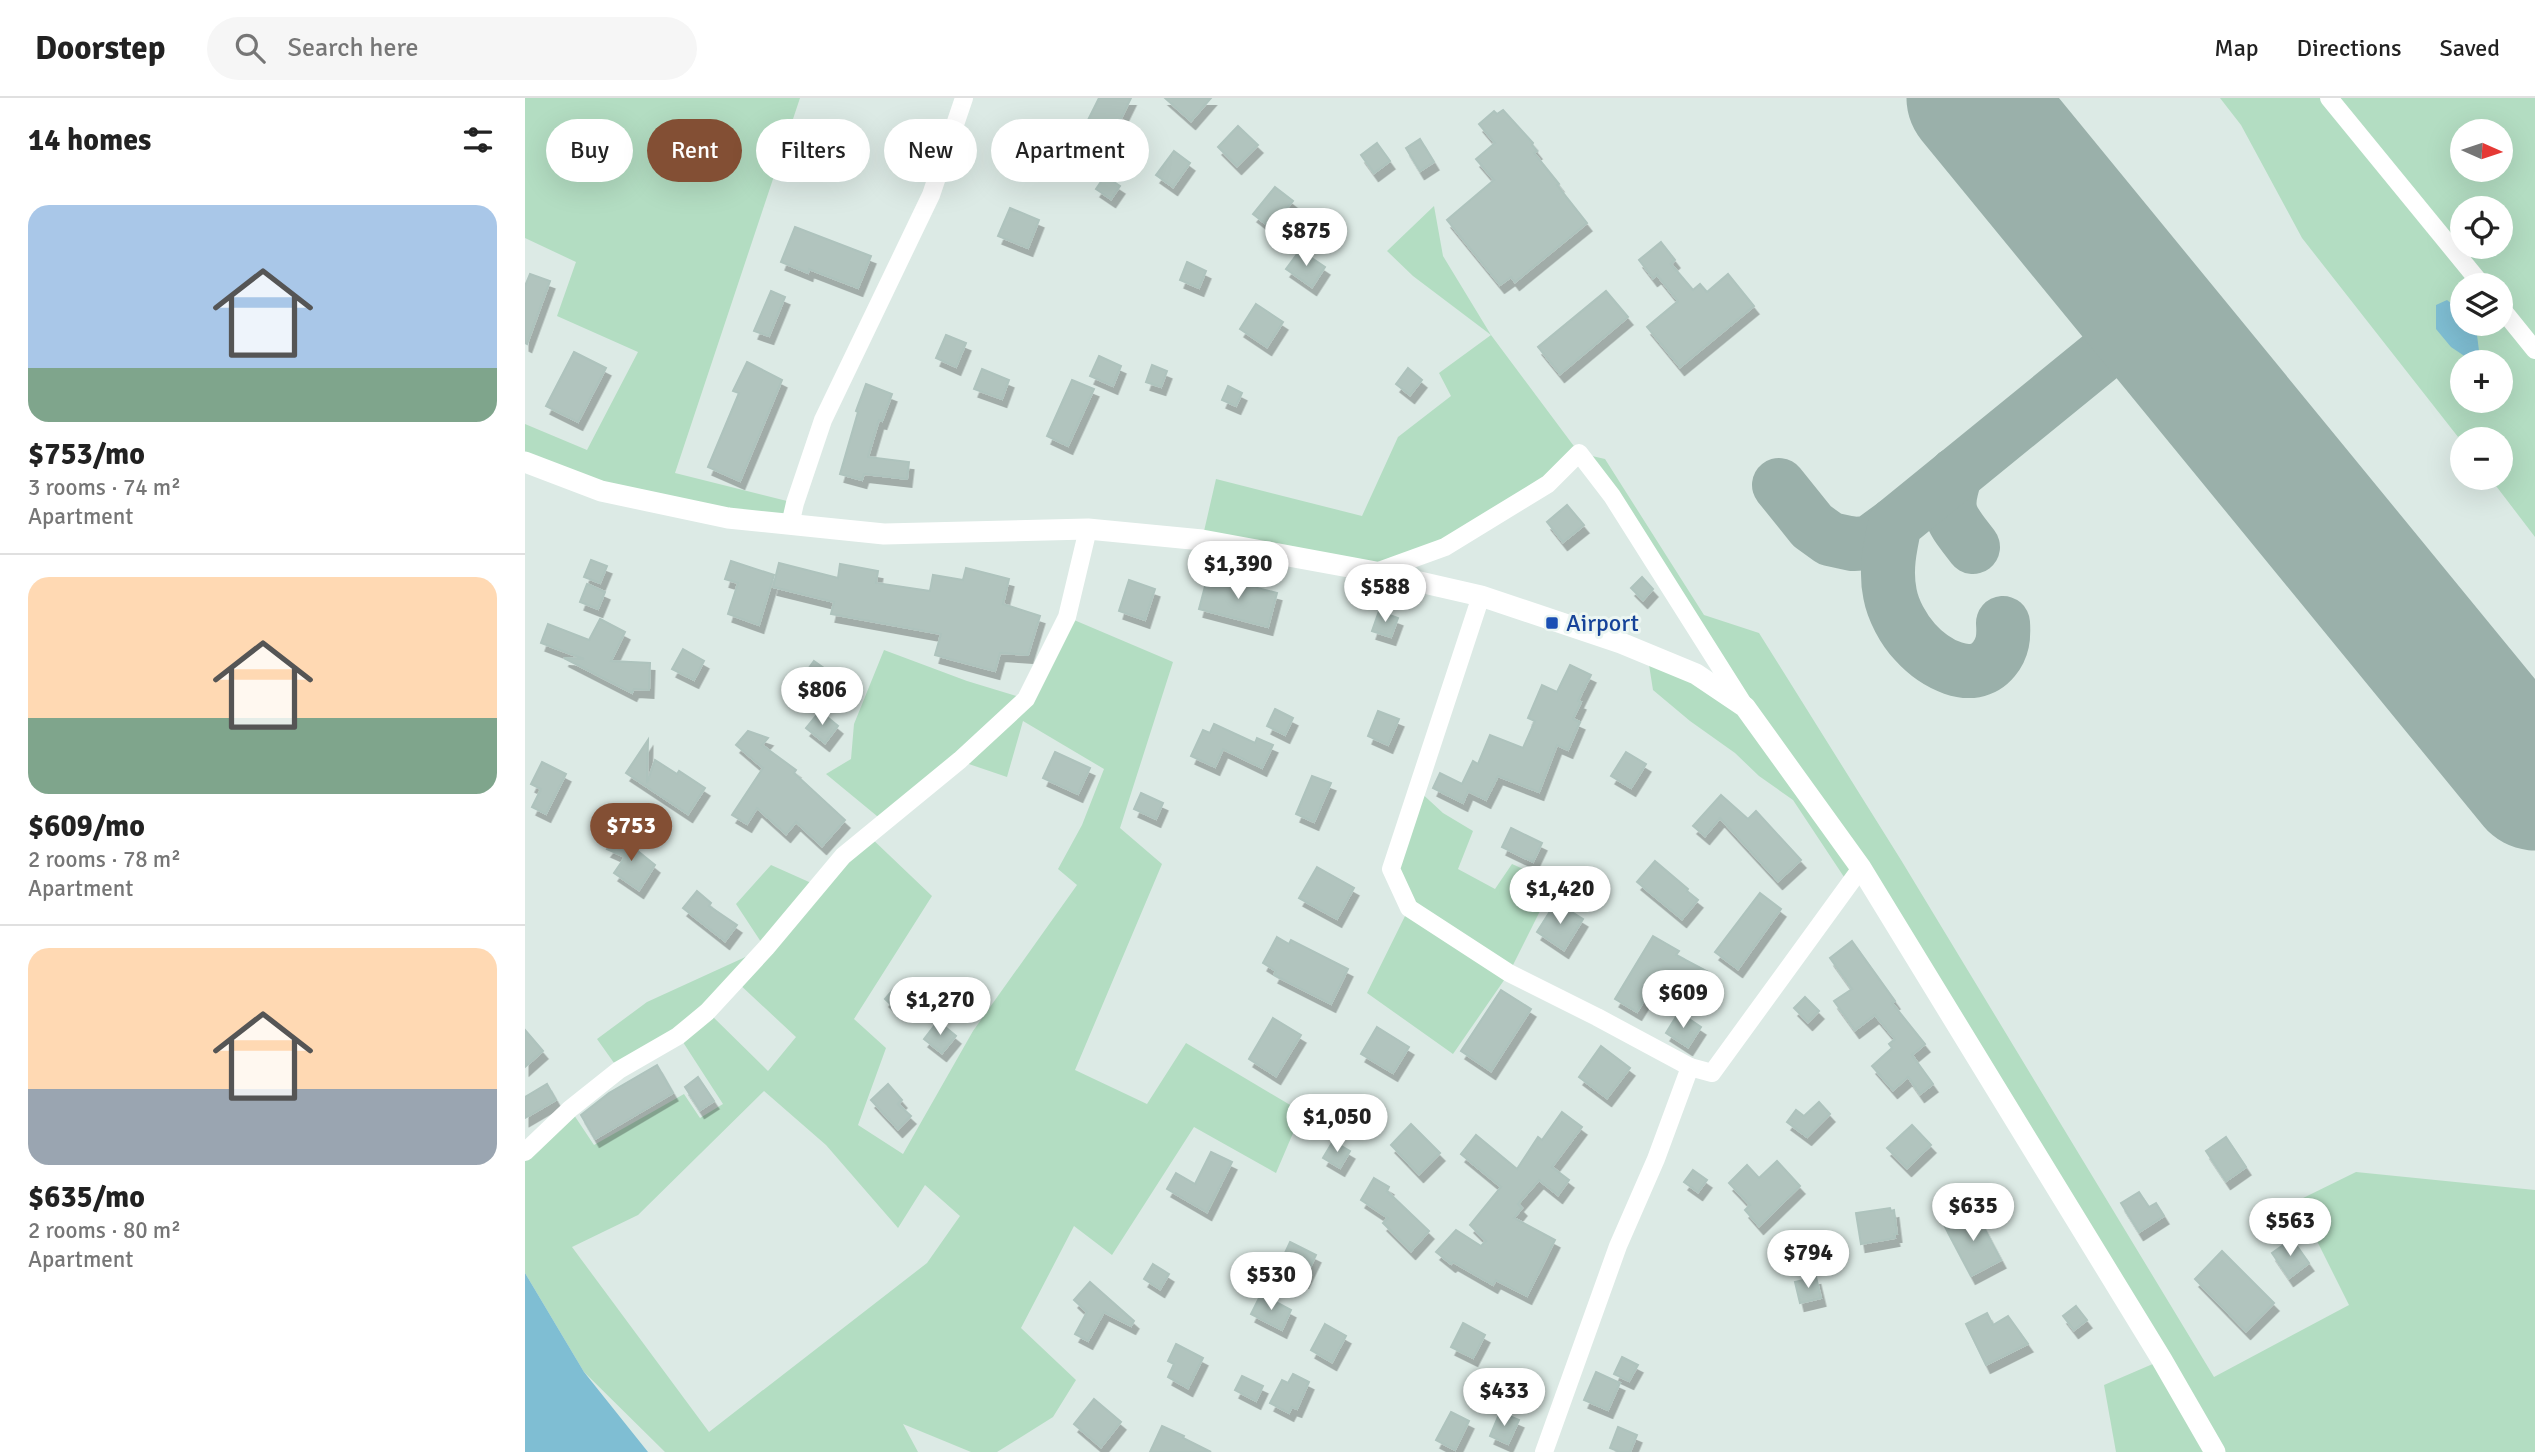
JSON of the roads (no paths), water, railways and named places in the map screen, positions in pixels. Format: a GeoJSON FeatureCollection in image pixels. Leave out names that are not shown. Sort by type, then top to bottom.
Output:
{"type":"FeatureCollection","features":[{"type":"Feature","properties":{"kind":"main road"},"geometry":{"type":"LineString","coordinates":[[525,461],[601,491],[728,518],[884,534],[1088,529],[1202,540],[1376,572],[1481,596],[1647,652],[1696,674],[1745,707],[1861,868],[2162,1360],[2215,1452]]}},
{"type":"Feature","properties":{"kind":"street"},"geometry":{"type":"LineString","coordinates":[[790,525],[823,420],[931,195],[964,98]]}},
{"type":"Feature","properties":{"kind":"street"},"geometry":{"type":"LineString","coordinates":[[2329,98],[2472,273]]}},
{"type":"Feature","properties":{"kind":"street"},"geometry":{"type":"LineString","coordinates":[[2513,323],[2535,350]]}},
{"type":"Feature","properties":{"kind":"street"},"geometry":{"type":"LineString","coordinates":[[1376,572],[1445,547],[1548,484],[1579,453],[1612,496],[1745,707]]}},
{"type":"Feature","properties":{"kind":"street"},"geometry":{"type":"LineString","coordinates":[[525,1152],[570,1109],[619,1070],[678,1035],[707,1012],[766,948],[842,856],[960,761],[1026,699],[1066,617],[1088,529]]}},
{"type":"Feature","properties":{"kind":"street"},"geometry":{"type":"LineString","coordinates":[[1481,596],[1391,869],[1409,908],[1509,973],[1690,1067],[1712,1073],[1861,868]]}},
{"type":"Feature","properties":{"kind":"street"},"geometry":{"type":"LineString","coordinates":[[1544,1452],[1618,1246],[1690,1067]]}},
{"type":"Feature","properties":{"kind":"water"},"geometry":{"type":"Polygon","coordinates":[[[2447,300],[2450,302],[2450,336],[2477,336],[2479,350],[2456,350],[2451,347],[2436,329],[2436,305],[2447,300]]]}},
{"type":"Feature","properties":{"kind":"water"},"geometry":{"type":"Polygon","coordinates":[[[525,1273],[584,1372],[648,1452],[525,1452],[525,1273]]]}},
{"type":"Feature","properties":{"kind":"place","name":"Airport"},"geometry":{"type":"Point","coordinates":[1552,623]}}]}
